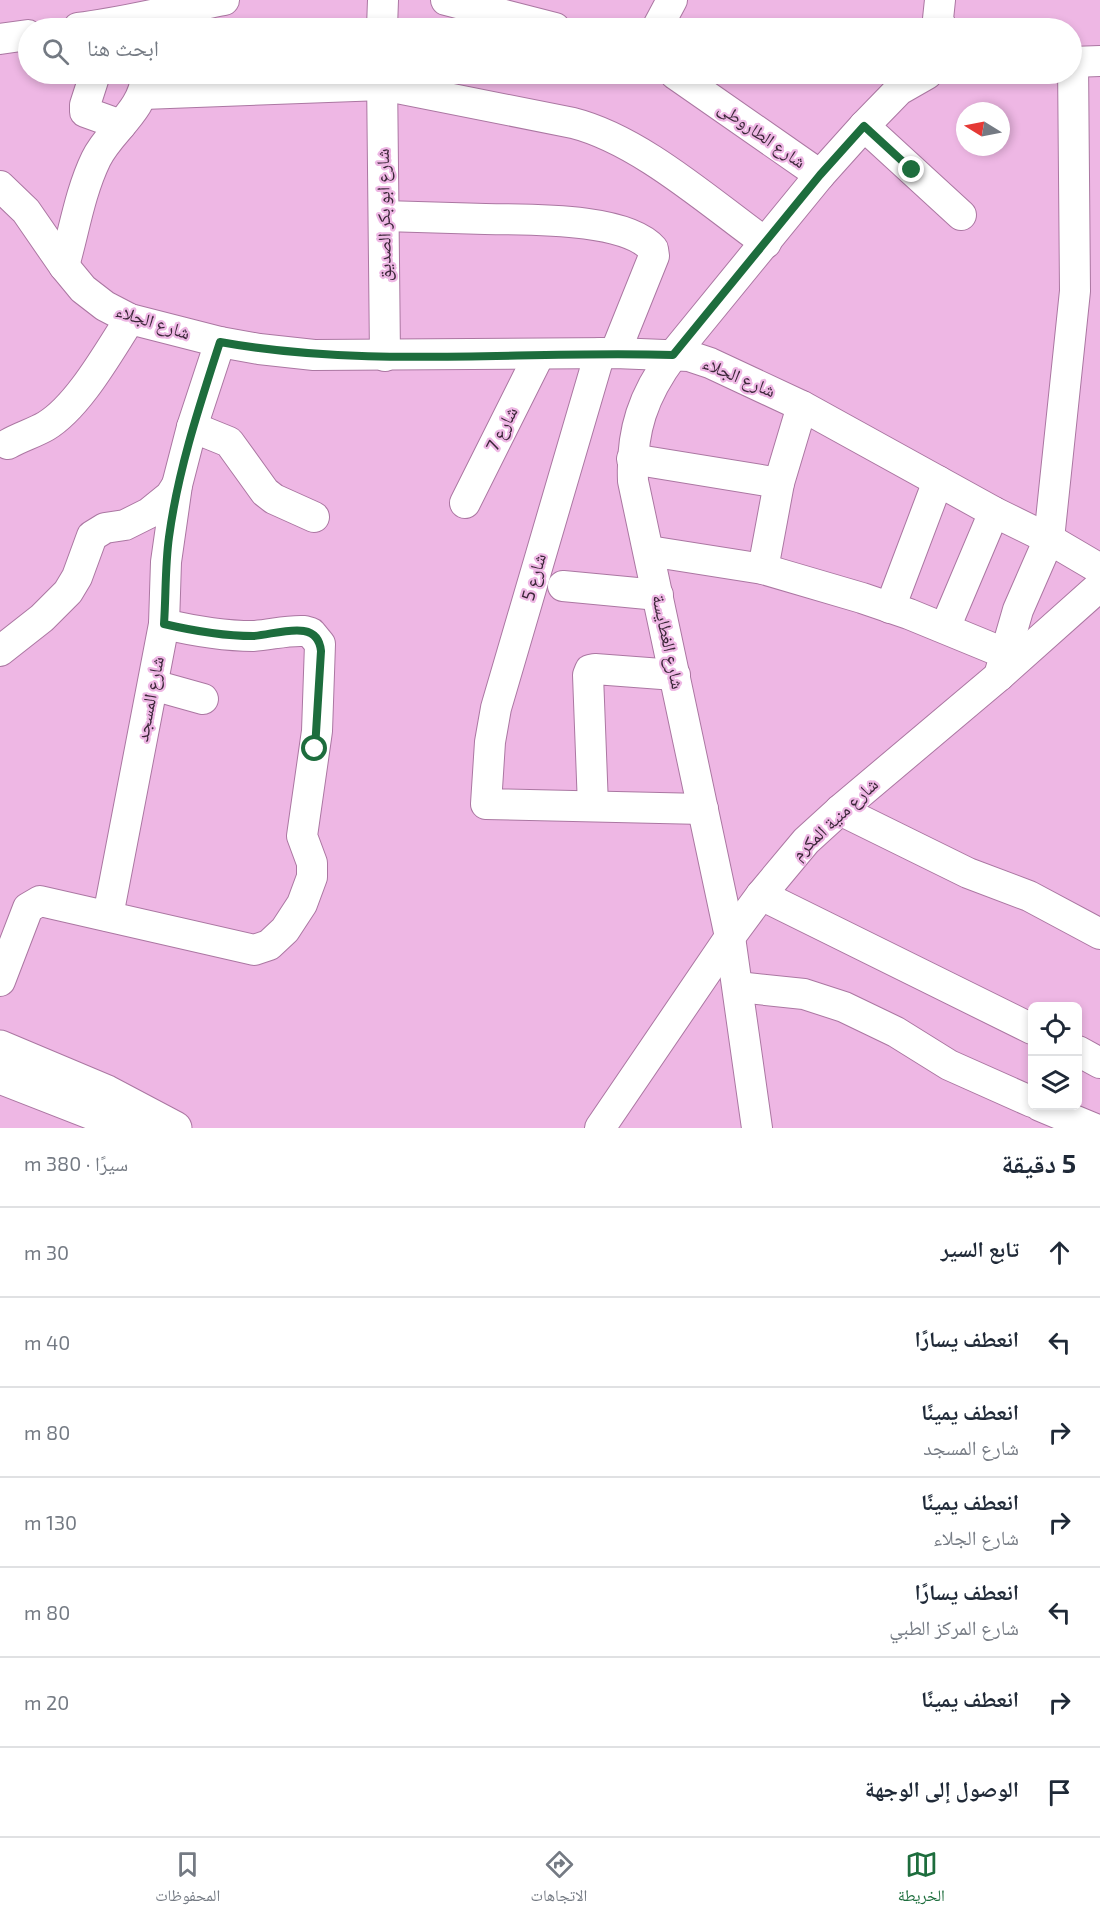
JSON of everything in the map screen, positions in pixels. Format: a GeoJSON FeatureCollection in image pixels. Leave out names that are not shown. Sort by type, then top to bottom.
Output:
{"type":"FeatureCollection","features":[{"type":"Feature","properties":{"kind":"main road"},"geometry":{"type":"LineString","coordinates":[[0,1047],[107,1092],[175,1128]]}},
{"type":"Feature","properties":{"kind":"main road"},"geometry":{"type":"LineString","coordinates":[[0,1077],[107,1124]]}},
{"type":"Feature","properties":{"kind":"street"},"geometry":{"type":"LineString","coordinates":[[139,15],[224,0]]}},
{"type":"Feature","properties":{"kind":"street"},"geometry":{"type":"LineString","coordinates":[[382,18],[383,0]]}},
{"type":"Feature","properties":{"kind":"street"},"geometry":{"type":"LineString","coordinates":[[446,0],[545,17]]}},
{"type":"Feature","properties":{"kind":"street"},"geometry":{"type":"LineString","coordinates":[[662,18],[672,0]]}},
{"type":"Feature","properties":{"kind":"street"},"geometry":{"type":"LineString","coordinates":[[0,39],[18,36]]}},
{"type":"Feature","properties":{"kind":"street"},"geometry":{"type":"LineString","coordinates":[[92,84],[85,112],[122,125]]}},
{"type":"Feature","properties":{"kind":"street"},"geometry":{"type":"LineString","coordinates":[[64,266],[85,189],[97,157],[122,125],[145,84],[221,93],[324,84]]}},
{"type":"Feature","properties":{"kind":"street","name":"شارع ابو بكر الصديق"},"geometry":{"type":"LineString","coordinates":[[382,84],[385,356]]}},
{"type":"Feature","properties":{"kind":"street"},"geometry":{"type":"LineString","coordinates":[[404,84],[593,128],[649,157],[766,243]]}},
{"type":"Feature","properties":{"kind":"street","name":"شارع الطاروطى"},"geometry":{"type":"LineString","coordinates":[[689,84],[820,175]]}},
{"type":"Feature","properties":{"kind":"street","name":"شارع الغطايسة"},"geometry":{"type":"LineString","coordinates":[[757,1128],[730,937],[633,481],[634,436],[640,414],[654,383],[673,355],[820,175],[898,90],[909,84]]}},
{"type":"Feature","properties":{"kind":"street"},"geometry":{"type":"LineString","coordinates":[[648,551],[763,569],[890,608],[945,627],[1002,664],[1018,610],[1049,539],[1088,290],[1082,84]]}},
{"type":"Feature","properties":{"kind":"street"},"geometry":{"type":"LineString","coordinates":[[864,126],[961,215]]}},
{"type":"Feature","properties":{"kind":"street","name":"شارع الجلاء"},"geometry":{"type":"LineString","coordinates":[[0,186],[26,211],[83,289],[105,306],[130,319],[220,342],[314,355],[607,353],[689,357],[710,363],[802,406],[994,512],[1049,539],[1100,569]]}},
{"type":"Feature","properties":{"kind":"street","name":"شارع 5"},"geometry":{"type":"LineString","coordinates":[[384,216],[564,221],[615,230],[644,241],[653,249],[654,256],[607,353],[496,708],[490,742],[486,804],[593,807]]}},
{"type":"Feature","properties":{"kind":"street"},"geometry":{"type":"LineString","coordinates":[[8,444],[57,418],[94,373],[130,319]]}},
{"type":"Feature","properties":{"kind":"street","name":"شارع المسجد"},"geometry":{"type":"LineString","coordinates":[[108,916],[164,624],[166,562],[177,485],[192,427],[220,342]]}},
{"type":"Feature","properties":{"kind":"street","name":"شارع 7"},"geometry":{"type":"LineString","coordinates":[[465,504],[539,355]]}},
{"type":"Feature","properties":{"kind":"street"},"geometry":{"type":"LineString","coordinates":[[763,569],[779,483],[802,406]]}},
{"type":"Feature","properties":{"kind":"street"},"geometry":{"type":"LineString","coordinates":[[192,427],[229,442],[265,492],[274,499],[314,517]]}},
{"type":"Feature","properties":{"kind":"street"},"geometry":{"type":"LineString","coordinates":[[632,459],[779,483]]}},
{"type":"Feature","properties":{"kind":"street"},"geometry":{"type":"LineString","coordinates":[[890,608],[938,481]]}},
{"type":"Feature","properties":{"kind":"street"},"geometry":{"type":"LineString","coordinates":[[0,651],[42,618],[68,592],[77,577],[92,536],[105,528],[125,525],[149,513],[170,496],[177,485]]}},
{"type":"Feature","properties":{"kind":"street"},"geometry":{"type":"LineString","coordinates":[[945,627],[994,512]]}},
{"type":"Feature","properties":{"kind":"street"},"geometry":{"type":"LineString","coordinates":[[563,586],[658,595]]}},
{"type":"Feature","properties":{"kind":"street","name":"شارع منية المكرم"},"geometry":{"type":"LineString","coordinates":[[600,1128],[730,937],[806,841],[1002,664],[1100,586]]}},
{"type":"Feature","properties":{"kind":"street"},"geometry":{"type":"LineString","coordinates":[[0,981],[6,946],[28,908],[40,901],[246,950],[269,945],[285,930],[302,904],[312,877],[312,863],[302,836],[317,731],[320,644],[311,633],[304,631],[253,636],[231,635],[164,624]]}},
{"type":"Feature","properties":{"kind":"street"},"geometry":{"type":"LineString","coordinates":[[675,675],[590,670],[588,675],[593,807],[704,809]]}},
{"type":"Feature","properties":{"kind":"street"},"geometry":{"type":"LineString","coordinates":[[153,685],[203,699]]}},
{"type":"Feature","properties":{"kind":"street"},"geometry":{"type":"LineString","coordinates":[[840,810],[968,873],[1029,896],[1100,934]]}},
{"type":"Feature","properties":{"kind":"street"},"geometry":{"type":"LineString","coordinates":[[761,895],[1028,1027]]}},
{"type":"Feature","properties":{"kind":"street"},"geometry":{"type":"LineString","coordinates":[[738,987],[804,994],[844,1007],[896,1032],[949,1065],[1028,1100]]}},
{"type":"Feature","properties":{"kind":"street"},"geometry":{"type":"LineString","coordinates":[[1082,1054],[1100,1063]]}},
{"type":"Feature","properties":{"kind":"street"},"geometry":{"type":"LineString","coordinates":[[1050,1110],[1094,1128]]}},
{"type":"Feature","properties":{"kind":"route"},"geometry":{"type":"LineString","coordinates":[[315,749],[321,651],[320,644],[311,633],[297,630],[253,636],[231,635],[164,624],[166,562],[177,485],[192,427],[220,342],[314,355],[615,353],[673,355],[820,175],[864,126],[912,170]]}}]}
